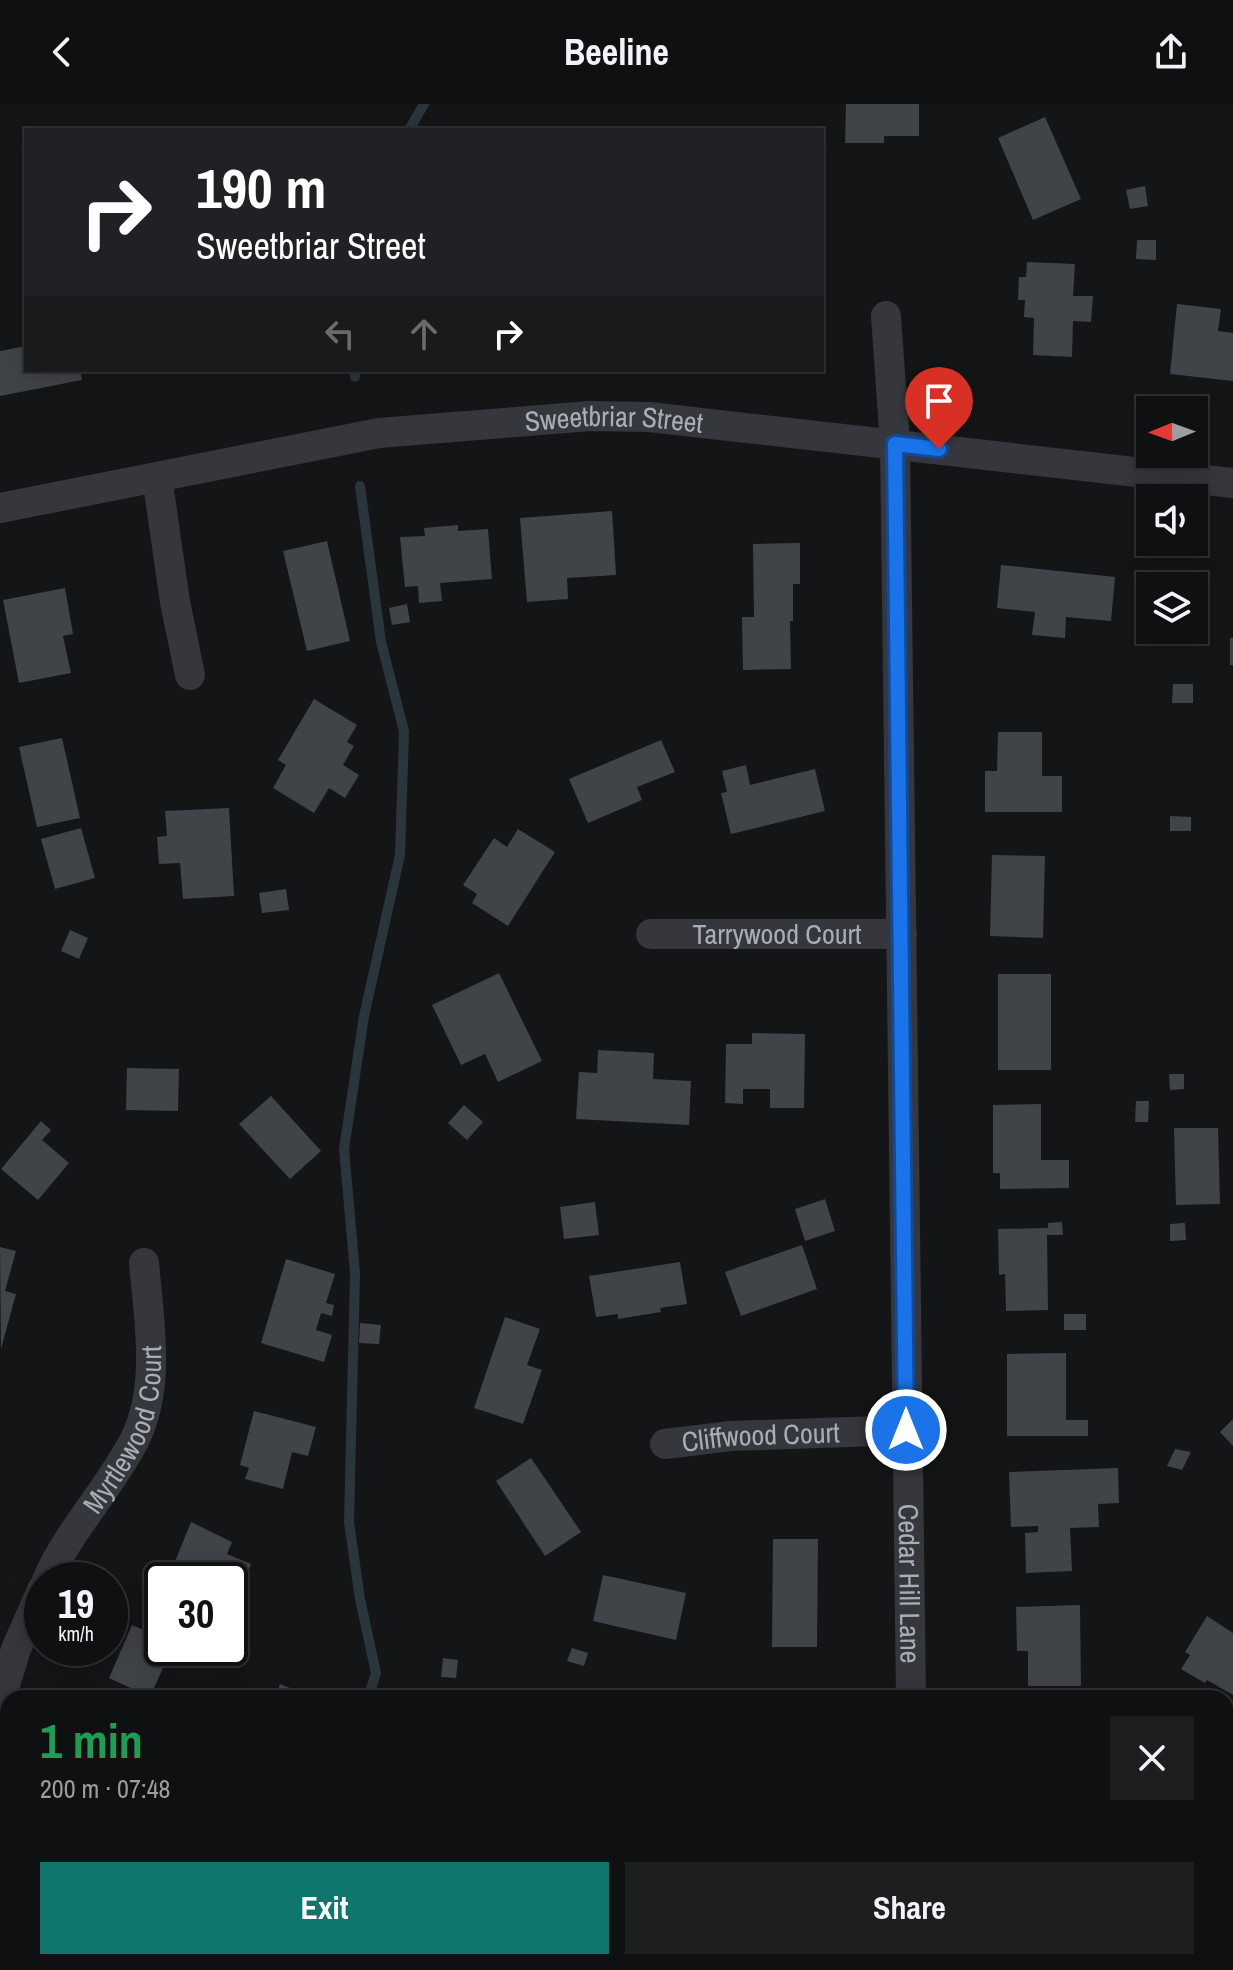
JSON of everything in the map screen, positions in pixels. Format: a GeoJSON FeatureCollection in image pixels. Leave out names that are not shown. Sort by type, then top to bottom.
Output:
{"type":"FeatureCollection","features":[{"type":"Feature","properties":{"kind":"street","name":"Cedar Hill Lane"},"geometry":{"type":"LineString","coordinates":[[886,316],[895,444],[911,1690]]}},
{"type":"Feature","properties":{"kind":"street","name":"Sweetbriar Street"},"geometry":{"type":"LineString","coordinates":[[0,508],[379,433],[590,416],[649,417],[1233,483]]}},
{"type":"Feature","properties":{"kind":"street"},"geometry":{"type":"LineString","coordinates":[[157,477],[175,602],[190,675]]}},
{"type":"Feature","properties":{"kind":"street","name":"Tarrywood Court"},"geometry":{"type":"LineString","coordinates":[[651,934],[902,934]]}},
{"type":"Feature","properties":{"kind":"street","name":"Myrtlewood Court"},"geometry":{"type":"LineString","coordinates":[[58,1562],[135,1438],[145,1407],[151,1375],[144,1263]]}},
{"type":"Feature","properties":{"kind":"street","name":"Cliffwood Court"},"geometry":{"type":"LineString","coordinates":[[665,1444],[731,1436],[906,1430]]}},
{"type":"Feature","properties":{"kind":"street"},"geometry":{"type":"LineString","coordinates":[[3,1690],[24,1631]]}},
{"type":"Feature","properties":{"kind":"building"},"geometry":{"type":"Polygon","coordinates":[[[846,104],[919,104],[919,136],[884,136],[884,143],[845,143],[846,104]]]}},
{"type":"Feature","properties":{"kind":"building"},"geometry":{"type":"Polygon","coordinates":[[[1045,117],[1081,199],[1033,220],[998,138],[1045,117]]]}},
{"type":"Feature","properties":{"kind":"building"},"geometry":{"type":"Polygon","coordinates":[[[1145,186],[1148,206],[1130,209],[1126,190],[1145,186]]]}},
{"type":"Feature","properties":{"kind":"building"},"geometry":{"type":"Polygon","coordinates":[[[1137,240],[1156,240],[1156,260],[1136,259],[1137,240]]]}},
{"type":"Feature","properties":{"kind":"building"},"geometry":{"type":"Polygon","coordinates":[[[1027,262],[1075,264],[1073,296],[1093,296],[1091,322],[1073,321],[1072,357],[1033,355],[1034,318],[1024,317],[1025,300],[1018,300],[1019,277],[1026,277],[1027,262]]]}},
{"type":"Feature","properties":{"kind":"building"},"geometry":{"type":"Polygon","coordinates":[[[1177,304],[1221,309],[1218,331],[1233,333],[1233,381],[1170,374],[1177,304]]]}},
{"type":"Feature","properties":{"kind":"building"},"geometry":{"type":"Polygon","coordinates":[[[24,346],[24,372],[80,372],[82,380],[0,396],[0,351],[24,346]]]}},
{"type":"Feature","properties":{"kind":"building"},"geometry":{"type":"Polygon","coordinates":[[[612,511],[616,575],[567,578],[568,599],[527,602],[520,518],[612,511]]]}},
{"type":"Feature","properties":{"kind":"building"},"geometry":{"type":"Polygon","coordinates":[[[458,525],[458,531],[488,529],[492,579],[440,583],[442,601],[419,603],[418,586],[405,587],[400,537],[425,536],[424,528],[458,525]]]}},
{"type":"Feature","properties":{"kind":"building"},"geometry":{"type":"Polygon","coordinates":[[[327,541],[350,641],[307,651],[283,551],[327,541]]]}},
{"type":"Feature","properties":{"kind":"building"},"geometry":{"type":"Polygon","coordinates":[[[800,543],[800,584],[793,584],[793,621],[790,621],[791,669],[743,670],[742,617],[754,617],[753,544],[800,543]]]}},
{"type":"Feature","properties":{"kind":"building"},"geometry":{"type":"Polygon","coordinates":[[[1001,565],[1115,577],[1111,621],[1066,617],[1065,638],[1032,635],[1035,612],[997,608],[1001,565]]]}},
{"type":"Feature","properties":{"kind":"building"},"geometry":{"type":"Polygon","coordinates":[[[65,588],[73,634],[63,636],[71,673],[19,683],[3,600],[65,588]]]}},
{"type":"Feature","properties":{"kind":"building"},"geometry":{"type":"Polygon","coordinates":[[[407,604],[410,622],[392,625],[389,608],[407,604]]]}},
{"type":"Feature","properties":{"kind":"building"},"geometry":{"type":"Polygon","coordinates":[[[1230,638],[1233,638],[1233,665],[1230,665],[1230,638]]]}},
{"type":"Feature","properties":{"kind":"building"},"geometry":{"type":"Polygon","coordinates":[[[1173,684],[1193,684],[1193,703],[1172,703],[1173,684]]]}},
{"type":"Feature","properties":{"kind":"building"},"geometry":{"type":"Polygon","coordinates":[[[314,699],[357,725],[347,742],[354,746],[343,765],[359,775],[345,798],[329,788],[314,813],[273,788],[286,765],[278,760],[314,699]]]}},
{"type":"Feature","properties":{"kind":"building"},"geometry":{"type":"Polygon","coordinates":[[[998,732],[1042,732],[1042,776],[1062,776],[1062,812],[985,812],[985,771],[997,771],[998,732]]]}},
{"type":"Feature","properties":{"kind":"building"},"geometry":{"type":"Polygon","coordinates":[[[62,738],[80,818],[37,827],[19,747],[62,738]]]}},
{"type":"Feature","properties":{"kind":"building"},"geometry":{"type":"Polygon","coordinates":[[[661,740],[675,772],[637,787],[642,800],[588,823],[569,779],[661,740]]]}},
{"type":"Feature","properties":{"kind":"building"},"geometry":{"type":"Polygon","coordinates":[[[746,765],[750,785],[815,769],[825,811],[731,834],[721,793],[727,792],[722,771],[746,765]]]}},
{"type":"Feature","properties":{"kind":"building"},"geometry":{"type":"Polygon","coordinates":[[[229,808],[234,896],[183,899],[180,863],[159,864],[157,837],[167,836],[165,811],[229,808]]]}},
{"type":"Feature","properties":{"kind":"building"},"geometry":{"type":"Polygon","coordinates":[[[1170,816],[1191,817],[1191,831],[1170,831],[1170,816]]]}},
{"type":"Feature","properties":{"kind":"building"},"geometry":{"type":"Polygon","coordinates":[[[81,828],[95,878],[55,889],[41,839],[81,828]]]}},
{"type":"Feature","properties":{"kind":"building"},"geometry":{"type":"Polygon","coordinates":[[[518,829],[555,852],[508,926],[472,903],[477,894],[463,885],[494,838],[507,847],[518,829]]]}},
{"type":"Feature","properties":{"kind":"building"},"geometry":{"type":"Polygon","coordinates":[[[992,855],[1045,856],[1043,938],[990,936],[992,855]]]}},
{"type":"Feature","properties":{"kind":"building"},"geometry":{"type":"Polygon","coordinates":[[[286,889],[289,910],[262,913],[259,893],[286,889]]]}},
{"type":"Feature","properties":{"kind":"building"},"geometry":{"type":"Polygon","coordinates":[[[70,930],[88,938],[79,959],[61,951],[70,930]]]}},
{"type":"Feature","properties":{"kind":"building"},"geometry":{"type":"Polygon","coordinates":[[[499,973],[542,1061],[498,1082],[485,1054],[461,1065],[432,1005],[499,973]]]}},
{"type":"Feature","properties":{"kind":"building"},"geometry":{"type":"Polygon","coordinates":[[[998,974],[1051,974],[1051,1070],[998,1070],[998,974]]]}},
{"type":"Feature","properties":{"kind":"building"},"geometry":{"type":"Polygon","coordinates":[[[752,1033],[805,1034],[804,1108],[770,1108],[770,1089],[743,1089],[743,1104],[725,1103],[726,1044],[752,1044],[752,1033]]]}},
{"type":"Feature","properties":{"kind":"building"},"geometry":{"type":"Polygon","coordinates":[[[598,1050],[654,1053],[653,1079],[691,1081],[689,1125],[576,1119],[579,1072],[597,1073],[598,1050]]]}},
{"type":"Feature","properties":{"kind":"building"},"geometry":{"type":"Polygon","coordinates":[[[127,1068],[179,1069],[178,1111],[126,1110],[127,1068]]]}},
{"type":"Feature","properties":{"kind":"building"},"geometry":{"type":"Polygon","coordinates":[[[1169,1074],[1184,1074],[1184,1089],[1170,1090],[1169,1074]]]}},
{"type":"Feature","properties":{"kind":"building"},"geometry":{"type":"Polygon","coordinates":[[[271,1096],[321,1151],[290,1179],[239,1124],[271,1096]]]}},
{"type":"Feature","properties":{"kind":"building"},"geometry":{"type":"Polygon","coordinates":[[[1136,1101],[1149,1101],[1148,1122],[1135,1122],[1136,1101]]]}},
{"type":"Feature","properties":{"kind":"building"},"geometry":{"type":"Polygon","coordinates":[[[1041,1104],[1041,1160],[1069,1160],[1069,1188],[1000,1189],[1000,1173],[993,1173],[993,1105],[1041,1104]]]}},
{"type":"Feature","properties":{"kind":"building"},"geometry":{"type":"Polygon","coordinates":[[[464,1105],[483,1122],[467,1140],[448,1123],[464,1105]]]}},
{"type":"Feature","properties":{"kind":"building"},"geometry":{"type":"Polygon","coordinates":[[[41,1121],[51,1130],[42,1140],[69,1163],[38,1200],[1,1169],[41,1121]]]}},
{"type":"Feature","properties":{"kind":"building"},"geometry":{"type":"Polygon","coordinates":[[[1174,1128],[1218,1128],[1220,1204],[1176,1205],[1174,1128]]]}},
{"type":"Feature","properties":{"kind":"building"},"geometry":{"type":"Polygon","coordinates":[[[825,1199],[835,1231],[805,1241],[795,1209],[825,1199]]]}},
{"type":"Feature","properties":{"kind":"building"},"geometry":{"type":"Polygon","coordinates":[[[595,1202],[599,1235],[564,1239],[560,1207],[595,1202]]]}},
{"type":"Feature","properties":{"kind":"building"},"geometry":{"type":"Polygon","coordinates":[[[1062,1222],[1063,1235],[1047,1235],[1048,1310],[1006,1311],[1005,1274],[999,1275],[998,1229],[1048,1228],[1048,1223],[1062,1222]]]}},
{"type":"Feature","properties":{"kind":"building"},"geometry":{"type":"Polygon","coordinates":[[[1185,1223],[1186,1240],[1170,1241],[1170,1224],[1185,1223]]]}},
{"type":"Feature","properties":{"kind":"building"},"geometry":{"type":"Polygon","coordinates":[[[802,1245],[817,1289],[741,1316],[725,1272],[802,1245]]]}},
{"type":"Feature","properties":{"kind":"building"},"geometry":{"type":"Polygon","coordinates":[[[0,1247],[16,1251],[5,1291],[16,1294],[1,1349],[0,1247]]]}},
{"type":"Feature","properties":{"kind":"building"},"geometry":{"type":"Polygon","coordinates":[[[286,1259],[335,1274],[326,1303],[334,1305],[332,1316],[321,1313],[316,1330],[332,1335],[324,1362],[261,1343],[286,1259]]]}},
{"type":"Feature","properties":{"kind":"building"},"geometry":{"type":"Polygon","coordinates":[[[680,1262],[687,1304],[618,1319],[618,1314],[596,1317],[589,1276],[680,1262]]]}},
{"type":"Feature","properties":{"kind":"building"},"geometry":{"type":"Polygon","coordinates":[[[1064,1314],[1086,1314],[1086,1330],[1064,1330],[1064,1314]]]}},
{"type":"Feature","properties":{"kind":"building"},"geometry":{"type":"Polygon","coordinates":[[[505,1317],[540,1329],[527,1365],[542,1370],[523,1424],[474,1408],[505,1317]]]}},
{"type":"Feature","properties":{"kind":"building"},"geometry":{"type":"Polygon","coordinates":[[[360,1323],[381,1325],[379,1344],[359,1343],[360,1323]]]}},
{"type":"Feature","properties":{"kind":"building"},"geometry":{"type":"Polygon","coordinates":[[[1066,1353],[1066,1420],[1088,1420],[1088,1436],[1007,1436],[1007,1354],[1066,1353]]]}},
{"type":"Feature","properties":{"kind":"building"},"geometry":{"type":"Polygon","coordinates":[[[254,1411],[316,1427],[308,1456],[292,1452],[283,1489],[245,1479],[249,1468],[240,1465],[254,1411]]]}},
{"type":"Feature","properties":{"kind":"building"},"geometry":{"type":"Polygon","coordinates":[[[1233,1419],[1233,1446],[1220,1432],[1233,1419]]]}},
{"type":"Feature","properties":{"kind":"building"},"geometry":{"type":"Polygon","coordinates":[[[1175,1449],[1191,1452],[1182,1470],[1167,1466],[1175,1449]]]}},
{"type":"Feature","properties":{"kind":"building"},"geometry":{"type":"Polygon","coordinates":[[[531,1458],[581,1532],[545,1556],[496,1481],[531,1458]]]}},
{"type":"Feature","properties":{"kind":"building"},"geometry":{"type":"Polygon","coordinates":[[[1118,1468],[1119,1503],[1098,1504],[1099,1527],[1070,1528],[1072,1571],[1026,1573],[1025,1533],[1038,1532],[1038,1526],[1011,1527],[1009,1472],[1118,1468]]]}},
{"type":"Feature","properties":{"kind":"building"},"geometry":{"type":"Polygon","coordinates":[[[191,1522],[232,1542],[227,1554],[246,1562],[175,1562],[191,1522]]]}},
{"type":"Feature","properties":{"kind":"building"},"geometry":{"type":"Polygon","coordinates":[[[773,1539],[818,1539],[817,1647],[772,1647],[773,1539]]]}},
{"type":"Feature","properties":{"kind":"building"},"geometry":{"type":"Polygon","coordinates":[[[603,1575],[686,1593],[676,1640],[593,1621],[603,1575]]]}},
{"type":"Feature","properties":{"kind":"building"},"geometry":{"type":"Polygon","coordinates":[[[1080,1605],[1081,1686],[1028,1686],[1028,1651],[1017,1651],[1016,1607],[1080,1605]]]}},
{"type":"Feature","properties":{"kind":"building"},"geometry":{"type":"Polygon","coordinates":[[[1207,1616],[1233,1633],[1233,1690],[1224,1690],[1207,1680],[1205,1683],[1181,1669],[1190,1655],[1185,1652],[1207,1616]]]}},
{"type":"Feature","properties":{"kind":"building"},"geometry":{"type":"Polygon","coordinates":[[[132,1625],[144,1630],[144,1666],[164,1666],[153,1690],[135,1690],[109,1678],[114,1666],[128,1666],[128,1634],[132,1625]]]}},
{"type":"Feature","properties":{"kind":"building"},"geometry":{"type":"Polygon","coordinates":[[[572,1648],[588,1653],[584,1666],[567,1661],[572,1648]]]}},
{"type":"Feature","properties":{"kind":"building"},"geometry":{"type":"Polygon","coordinates":[[[443,1658],[458,1660],[456,1678],[441,1677],[443,1658]]]}},
{"type":"Feature","properties":{"kind":"building"},"geometry":{"type":"Polygon","coordinates":[[[280,1684],[295,1690],[278,1690],[280,1684]]]}},
{"type":"Feature","properties":{"kind":"waterway"},"geometry":{"type":"LineString","coordinates":[[410,128],[424,104]]}},
{"type":"Feature","properties":{"kind":"waterway"},"geometry":{"type":"LineString","coordinates":[[355,372],[355,377]]}},
{"type":"Feature","properties":{"kind":"waterway"},"geometry":{"type":"LineString","coordinates":[[360,486],[381,642],[404,731],[400,855],[364,1016],[344,1149],[355,1273],[349,1522],[360,1599],[376,1673],[371,1690]]}},
{"type":"Feature","properties":{"kind":"route"},"geometry":{"type":"LineString","coordinates":[[906,1430],[895,444],[939,449]]}}]}
